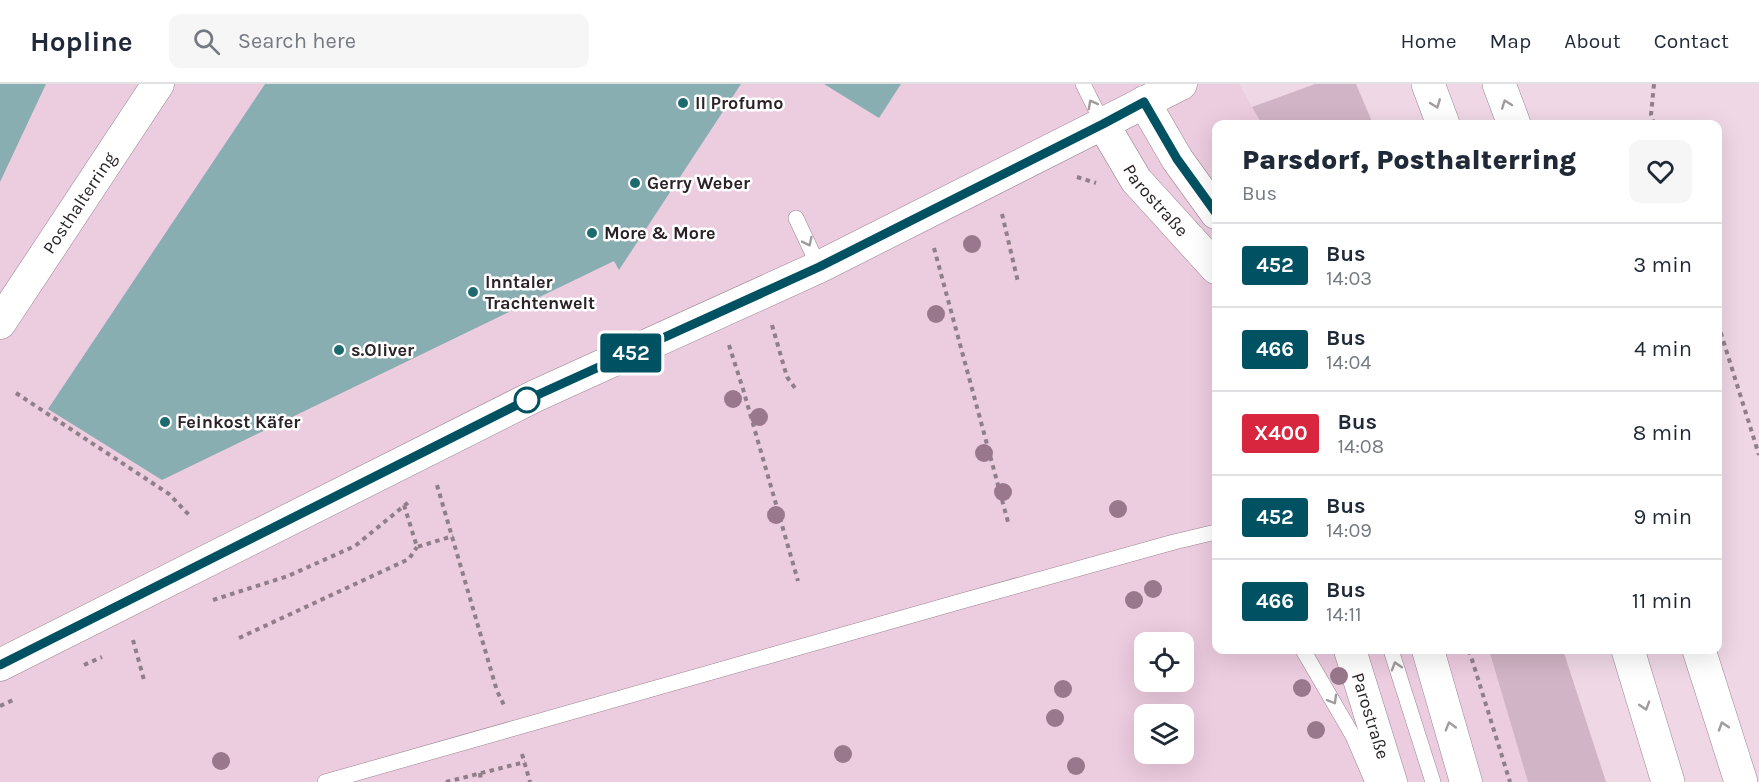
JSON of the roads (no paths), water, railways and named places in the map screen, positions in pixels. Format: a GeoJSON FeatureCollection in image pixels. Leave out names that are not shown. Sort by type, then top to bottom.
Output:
{"type":"FeatureCollection","features":[{"type":"Feature","properties":{"kind":"highway"},"geometry":{"type":"LineString","coordinates":[[1428,84],[1442,120]]}},
{"type":"Feature","properties":{"kind":"highway"},"geometry":{"type":"LineString","coordinates":[[1499,84],[1512,120]]}},
{"type":"Feature","properties":{"kind":"highway"},"geometry":{"type":"LineString","coordinates":[[1629,654],[1668,782]]}},
{"type":"Feature","properties":{"kind":"highway"},"geometry":{"type":"LineString","coordinates":[[1700,654],[1741,782]]}},
{"type":"Feature","properties":{"kind":"street","name":"Posthalterring"},"geometry":{"type":"LineString","coordinates":[[0,323],[158,84]]}},
{"type":"Feature","properties":{"kind":"street"},"geometry":{"type":"LineString","coordinates":[[0,664],[535,396],[819,267],[1181,84]]}},
{"type":"Feature","properties":{"kind":"street","name":"Parostraße"},"geometry":{"type":"LineString","coordinates":[[1144,102],[1177,159],[1212,207]]}},
{"type":"Feature","properties":{"kind":"street","name":"Parostraße"},"geometry":{"type":"LineString","coordinates":[[1103,124],[1136,180],[1212,264]]}},
{"type":"Feature","properties":{"kind":"street","name":"Parostraße"},"geometry":{"type":"LineString","coordinates":[[1351,654],[1390,782]]}},
{"type":"Feature","properties":{"kind":"street"},"geometry":{"type":"LineString","coordinates":[[1429,654],[1466,782]]}},
{"type":"Feature","properties":{"kind":"lane"},"geometry":{"type":"LineString","coordinates":[[1083,84],[1103,124]]}},
{"type":"Feature","properties":{"kind":"lane"},"geometry":{"type":"LineString","coordinates":[[796,218],[819,267]]}},
{"type":"Feature","properties":{"kind":"lane"},"geometry":{"type":"LineString","coordinates":[[325,782],[1212,533]]}},
{"type":"Feature","properties":{"kind":"lane"},"geometry":{"type":"LineString","coordinates":[[1305,654],[1353,736],[1371,778],[1375,782]]}},
{"type":"Feature","properties":{"kind":"lane"},"geometry":{"type":"LineString","coordinates":[[1392,654],[1433,782]]}},
{"type":"Feature","properties":{"kind":"place","name":"Il Profumo"},"geometry":{"type":"Point","coordinates":[683,103]}},
{"type":"Feature","properties":{"kind":"place","name":"Gerry Weber"},"geometry":{"type":"Point","coordinates":[635,183]}},
{"type":"Feature","properties":{"kind":"place","name":"More & More"},"geometry":{"type":"Point","coordinates":[592,233]}},
{"type":"Feature","properties":{"kind":"place","name":"Inntaler Trachtenwelt"},"geometry":{"type":"Point","coordinates":[473,292]}},
{"type":"Feature","properties":{"kind":"place","name":"s.Oliver"},"geometry":{"type":"Point","coordinates":[339,350]}},
{"type":"Feature","properties":{"kind":"place","name":"Feinkost Käfer"},"geometry":{"type":"Point","coordinates":[165,422]}}]}
